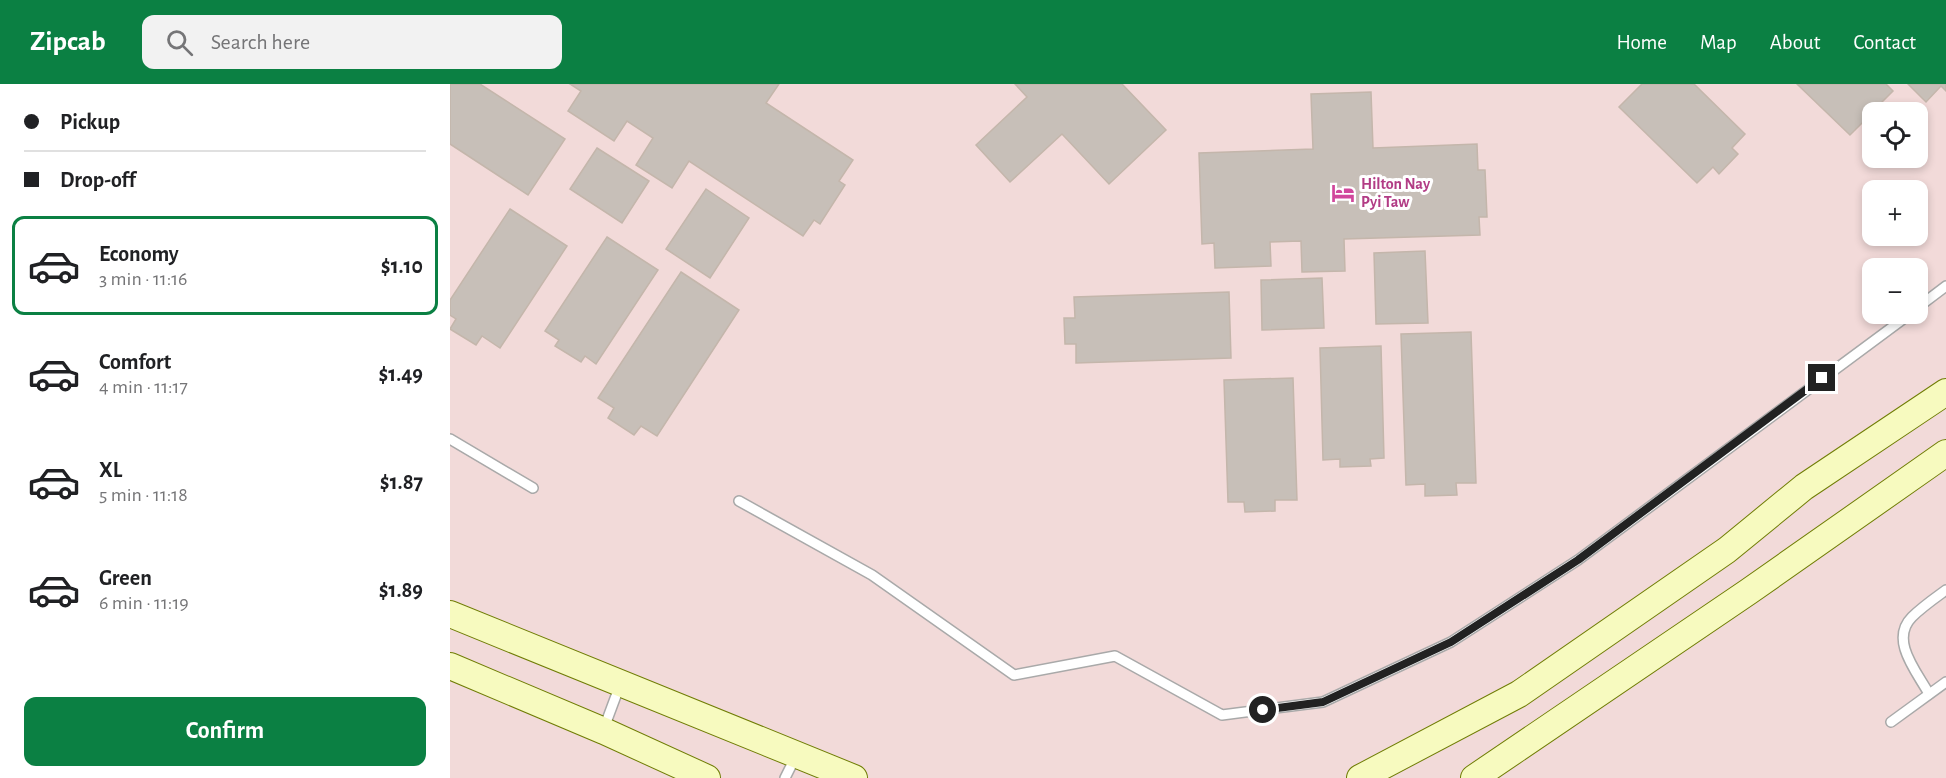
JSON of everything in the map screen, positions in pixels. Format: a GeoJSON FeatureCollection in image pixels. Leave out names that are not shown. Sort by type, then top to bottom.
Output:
{"type":"FeatureCollection","features":[{"type":"Feature","properties":{"kind":"main road"},"geometry":{"type":"LineString","coordinates":[[1360,778],[1519,694],[1727,550],[1804,487],[1946,392]]}},
{"type":"Feature","properties":{"kind":"main road"},"geometry":{"type":"LineString","coordinates":[[1474,778],[1729,605],[1946,453]]}},
{"type":"Feature","properties":{"kind":"main road"},"geometry":{"type":"LineString","coordinates":[[450,614],[854,778]]}},
{"type":"Feature","properties":{"kind":"main road"},"geometry":{"type":"LineString","coordinates":[[450,666],[604,731],[707,778]]}},
{"type":"Feature","properties":{"kind":"lane"},"geometry":{"type":"LineString","coordinates":[[1928,300],[1946,286]]}},
{"type":"Feature","properties":{"kind":"lane"},"geometry":{"type":"LineString","coordinates":[[739,501],[872,575],[1014,675],[1114,656],[1222,715],[1323,702],[1451,642],[1578,560],[1897,324]]}},
{"type":"Feature","properties":{"kind":"lane"},"geometry":{"type":"LineString","coordinates":[[450,439],[533,489]]}},
{"type":"Feature","properties":{"kind":"lane"},"geometry":{"type":"LineString","coordinates":[[1929,694],[1905,651],[1902,641],[1904,630],[1911,618],[1946,590]]}},
{"type":"Feature","properties":{"kind":"lane"},"geometry":{"type":"LineString","coordinates":[[1891,722],[1946,682]]}},
{"type":"Feature","properties":{"kind":"lane"},"geometry":{"type":"LineString","coordinates":[[604,731],[621,683]]}},
{"type":"Feature","properties":{"kind":"lane"},"geometry":{"type":"LineString","coordinates":[[785,778],[797,754]]}},
{"type":"Feature","properties":{"kind":"shaded area"},"geometry":{"type":"Polygon","coordinates":[[[450,84],[1946,84],[1946,778],[450,778],[450,84]]]}},
{"type":"Feature","properties":{"kind":"building"},"geometry":{"type":"Polygon","coordinates":[[[450,84],[480,84],[565,139],[528,195],[450,144],[450,84]]]}},
{"type":"Feature","properties":{"kind":"building"},"geometry":{"type":"Polygon","coordinates":[[[570,84],[779,84],[766,103],[853,160],[839,181],[845,185],[820,224],[814,220],[803,236],[689,161],[672,188],[636,165],[653,138],[627,121],[614,141],[568,111],[581,91],[570,84]]]}},
{"type":"Feature","properties":{"kind":"building"},"geometry":{"type":"Polygon","coordinates":[[[1015,84],[1122,84],[1166,130],[1109,184],[1062,134],[1010,182],[976,145],[1027,97],[1015,84]]]}},
{"type":"Feature","properties":{"kind":"building"},"geometry":{"type":"Polygon","coordinates":[[[1642,84],[1694,84],[1745,134],[1732,148],[1738,154],[1719,174],[1713,167],[1697,183],[1619,107],[1642,84]]]}},
{"type":"Feature","properties":{"kind":"building"},"geometry":{"type":"Polygon","coordinates":[[[1797,84],[1886,84],[1893,91],[1882,102],[1862,102],[1862,123],[1850,135],[1797,84]]]}},
{"type":"Feature","properties":{"kind":"building"},"geometry":{"type":"Polygon","coordinates":[[[1908,84],[1946,84],[1946,91],[1941,86],[1926,102],[1908,84]]]}},
{"type":"Feature","properties":{"kind":"building","name":"Hilton Nay Pyi Taw"},"geometry":{"type":"Polygon","coordinates":[[[1371,92],[1373,148],[1477,144],[1478,170],[1485,170],[1487,217],[1479,217],[1480,235],[1344,239],[1345,271],[1302,272],[1301,241],[1270,242],[1271,266],[1215,268],[1214,243],[1202,244],[1199,153],[1313,149],[1311,94],[1371,92]]]}},
{"type":"Feature","properties":{"kind":"building"},"geometry":{"type":"Polygon","coordinates":[[[597,148],[649,181],[622,223],[570,189],[597,148]]]}},
{"type":"Feature","properties":{"kind":"building"},"geometry":{"type":"Polygon","coordinates":[[[706,189],[749,218],[710,278],[666,249],[706,189]]]}},
{"type":"Feature","properties":{"kind":"building"},"geometry":{"type":"Polygon","coordinates":[[[510,209],[567,246],[500,348],[482,336],[476,345],[450,329],[456,319],[450,315],[450,300],[510,209]]]}},
{"type":"Feature","properties":{"kind":"building"},"geometry":{"type":"Polygon","coordinates":[[[607,237],[658,270],[596,364],[585,356],[581,362],[555,346],[559,340],[545,331],[607,237]]]}},
{"type":"Feature","properties":{"kind":"building"},"geometry":{"type":"Polygon","coordinates":[[[1425,251],[1428,323],[1376,324],[1374,253],[1425,251]]]}},
{"type":"Feature","properties":{"kind":"building"},"geometry":{"type":"Polygon","coordinates":[[[681,272],[739,310],[657,436],[641,426],[634,435],[608,418],[614,408],[598,398],[681,272]]]}},
{"type":"Feature","properties":{"kind":"building"},"geometry":{"type":"Polygon","coordinates":[[[1322,278],[1324,328],[1262,330],[1261,280],[1322,278]]]}},
{"type":"Feature","properties":{"kind":"building"},"geometry":{"type":"Polygon","coordinates":[[[1229,292],[1231,358],[1076,363],[1076,344],[1065,344],[1064,318],[1075,318],[1074,297],[1229,292]]]}},
{"type":"Feature","properties":{"kind":"building"},"geometry":{"type":"Polygon","coordinates":[[[1471,332],[1476,483],[1456,483],[1457,495],[1425,496],[1425,484],[1406,485],[1401,334],[1471,332]]]}},
{"type":"Feature","properties":{"kind":"building"},"geometry":{"type":"Polygon","coordinates":[[[1381,346],[1384,458],[1370,459],[1371,466],[1340,467],[1340,459],[1323,460],[1320,348],[1381,346]]]}},
{"type":"Feature","properties":{"kind":"building"},"geometry":{"type":"Polygon","coordinates":[[[1293,378],[1297,500],[1275,500],[1275,511],[1245,512],[1244,502],[1228,502],[1224,380],[1293,378]]]}},
{"type":"Feature","properties":{"kind":"place","name":"Hilton Nay Pyi Taw"},"geometry":{"type":"Point","coordinates":[1343,193]}},
{"type":"Feature","properties":{"kind":"route"},"geometry":{"type":"LineString","coordinates":[[1263,710],[1323,702],[1451,642],[1578,560],[1822,378]]}}]}
